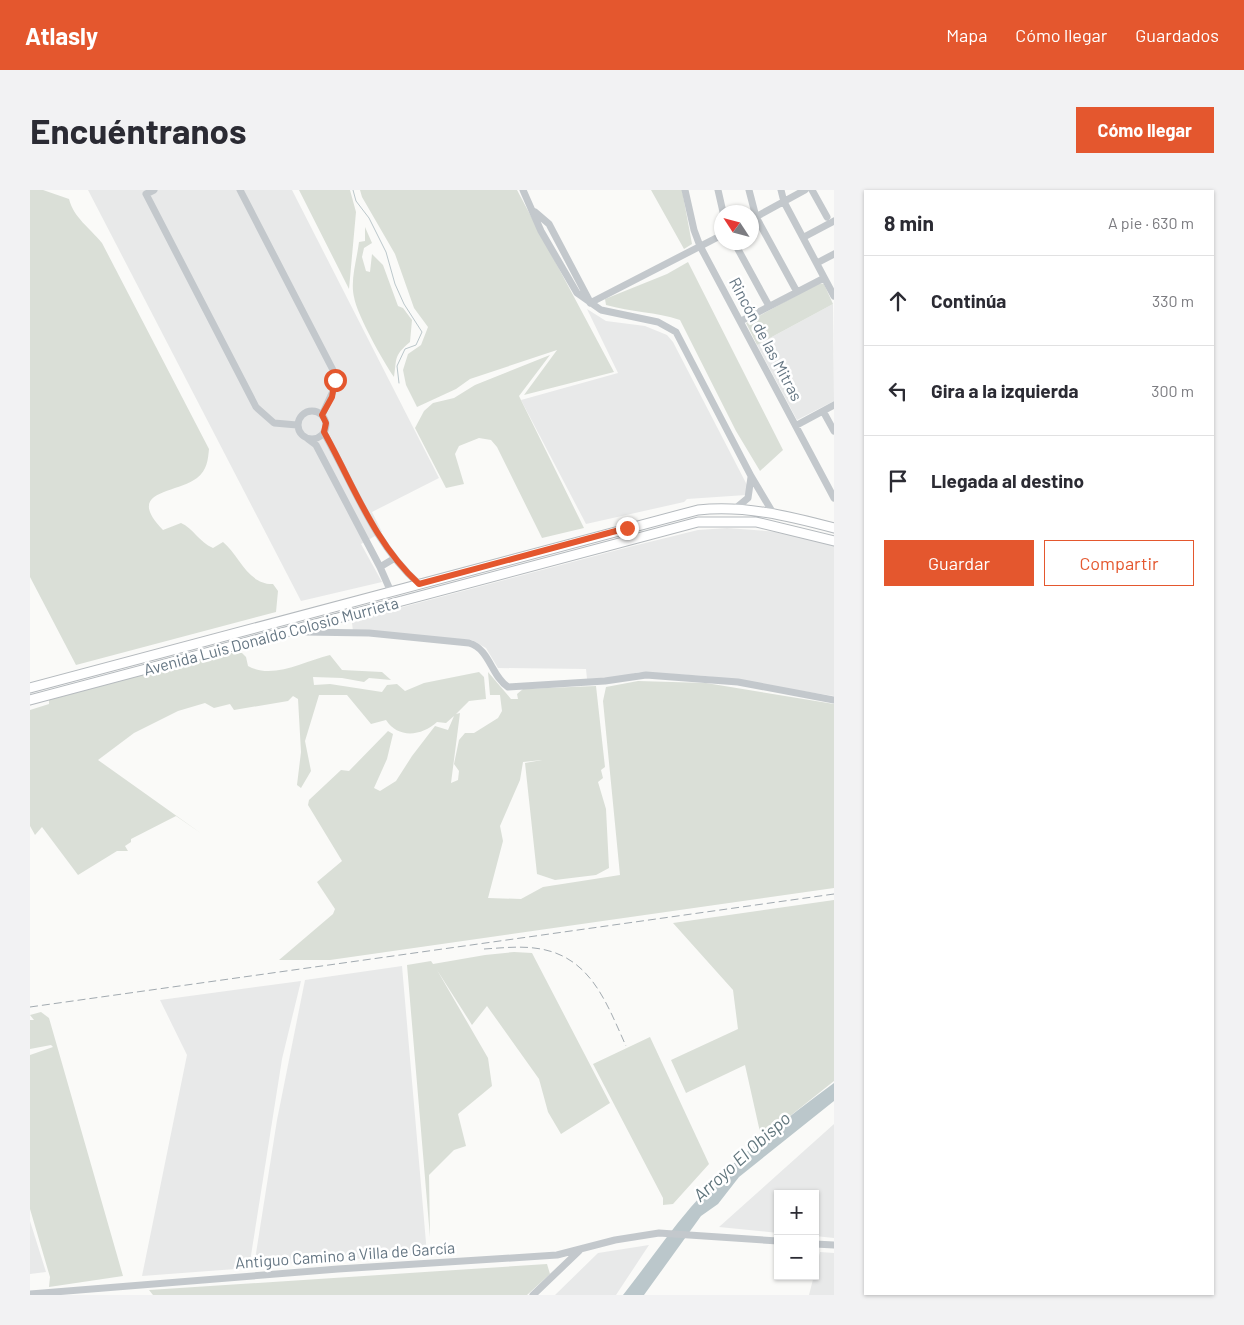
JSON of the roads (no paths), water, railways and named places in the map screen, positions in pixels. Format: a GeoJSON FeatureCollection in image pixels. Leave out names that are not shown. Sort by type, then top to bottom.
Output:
{"type":"FeatureCollection","features":[{"type":"Feature","properties":{"kind":"main road","name":"Avenida Luis Donaldo Colosio Murrieta"},"geometry":{"type":"LineString","coordinates":[[30,688],[698,510],[736,508],[773,512],[834,528]]}},
{"type":"Feature","properties":{"kind":"main road","name":"Avenida Luis Donaldo Colosio Murrieta"},"geometry":{"type":"LineString","coordinates":[[30,700],[698,522],[745,520],[780,526],[833,541]]}},
{"type":"Feature","properties":{"kind":"main road"},"geometry":{"type":"LineString","coordinates":[[644,524],[646,535]]}},
{"type":"Feature","properties":{"kind":"street"},"geometry":{"type":"LineString","coordinates":[[154,190],[146,194],[256,408],[274,423],[297,425]]}},
{"type":"Feature","properties":{"kind":"street"},"geometry":{"type":"LineString","coordinates":[[240,190],[334,372],[334,389],[322,415]]}},
{"type":"Feature","properties":{"kind":"street"},"geometry":{"type":"LineString","coordinates":[[523,190],[535,212],[549,224],[590,303],[601,310],[658,322],[676,332],[751,476],[773,512]]}},
{"type":"Feature","properties":{"kind":"street","name":"Rincón de las Mitras"},"geometry":{"type":"LineString","coordinates":[[684,190],[700,246],[797,425],[834,498]]}},
{"type":"Feature","properties":{"kind":"street"},"geometry":{"type":"LineString","coordinates":[[718,190],[721,205]]}},
{"type":"Feature","properties":{"kind":"street"},"geometry":{"type":"LineString","coordinates":[[749,190],[752,205]]}},
{"type":"Feature","properties":{"kind":"street"},"geometry":{"type":"LineString","coordinates":[[781,190],[784,202],[833,292]]}},
{"type":"Feature","properties":{"kind":"street"},"geometry":{"type":"LineString","coordinates":[[759,215],[805,190]]}},
{"type":"Feature","properties":{"kind":"street"},"geometry":{"type":"LineString","coordinates":[[812,190],[827,217]]}},
{"type":"Feature","properties":{"kind":"street"},"geometry":{"type":"LineString","coordinates":[[804,237],[834,221]]}},
{"type":"Feature","properties":{"kind":"street"},"geometry":{"type":"LineString","coordinates":[[759,227],[797,292]]}},
{"type":"Feature","properties":{"kind":"street"},"geometry":{"type":"LineString","coordinates":[[590,303],[714,239]]}},
{"type":"Feature","properties":{"kind":"street"},"geometry":{"type":"LineString","coordinates":[[738,250],[769,306]]}},
{"type":"Feature","properties":{"kind":"street"},"geometry":{"type":"LineString","coordinates":[[817,263],[834,254]]}},
{"type":"Feature","properties":{"kind":"street"},"geometry":{"type":"LineString","coordinates":[[741,321],[824,278]]}},
{"type":"Feature","properties":{"kind":"street"},"geometry":{"type":"LineString","coordinates":[[797,425],[834,405]]}},
{"type":"Feature","properties":{"kind":"street"},"geometry":{"type":"LineString","coordinates":[[308,439],[317,438],[324,432],[326,423],[322,415],[313,411],[304,413],[297,425],[300,434],[316,445],[380,567],[391,592]]}},
{"type":"Feature","properties":{"kind":"street"},"geometry":{"type":"LineString","coordinates":[[823,411],[834,431]]}},
{"type":"Feature","properties":{"kind":"street"},"geometry":{"type":"LineString","coordinates":[[324,432],[362,507],[396,558],[419,584]]}},
{"type":"Feature","properties":{"kind":"street"},"geometry":{"type":"LineString","coordinates":[[736,508],[748,498],[751,476]]}},
{"type":"Feature","properties":{"kind":"street"},"geometry":{"type":"LineString","coordinates":[[833,541],[834,528]]}},
{"type":"Feature","properties":{"kind":"street"},"geometry":{"type":"LineString","coordinates":[[380,567],[396,558]]}},
{"type":"Feature","properties":{"kind":"street"},"geometry":{"type":"LineString","coordinates":[[293,618],[296,630],[304,632],[369,633],[470,642],[480,648],[500,679],[508,687],[605,681],[646,675],[738,682],[834,700]]}},
{"type":"Feature","properties":{"kind":"street","name":"Antiguo Camino a Villa de García"},"geometry":{"type":"LineString","coordinates":[[30,1294],[338,1269],[540,1257],[579,1250],[615,1240],[660,1233],[774,1241]]}},
{"type":"Feature","properties":{"kind":"street"},"geometry":{"type":"LineString","coordinates":[[819,1244],[834,1245]]}},
{"type":"Feature","properties":{"kind":"street"},"geometry":{"type":"LineString","coordinates":[[533,1295],[579,1250]]}},
{"type":"Feature","properties":{"kind":"water","name":"Arroyo El Obispo"},"geometry":{"type":"Polygon","coordinates":[[[834,1083],[834,1101],[739,1177],[718,1204],[701,1216],[644,1295],[623,1295],[673,1228],[707,1190],[759,1141],[834,1083]]]}},
{"type":"Feature","properties":{"kind":"waterway"},"geometry":{"type":"LineString","coordinates":[[353,190],[356,201],[369,218],[386,252],[395,284],[404,304],[422,332],[416,345],[405,349],[397,366],[399,383]]}},
{"type":"Feature","properties":{"kind":"railway"},"geometry":{"type":"LineString","coordinates":[[30,1007],[834,894]]}},
{"type":"Feature","properties":{"kind":"railway"},"geometry":{"type":"LineString","coordinates":[[484,949],[534,948],[553,952],[569,960],[594,983],[603,997],[626,1046]]}}]}
